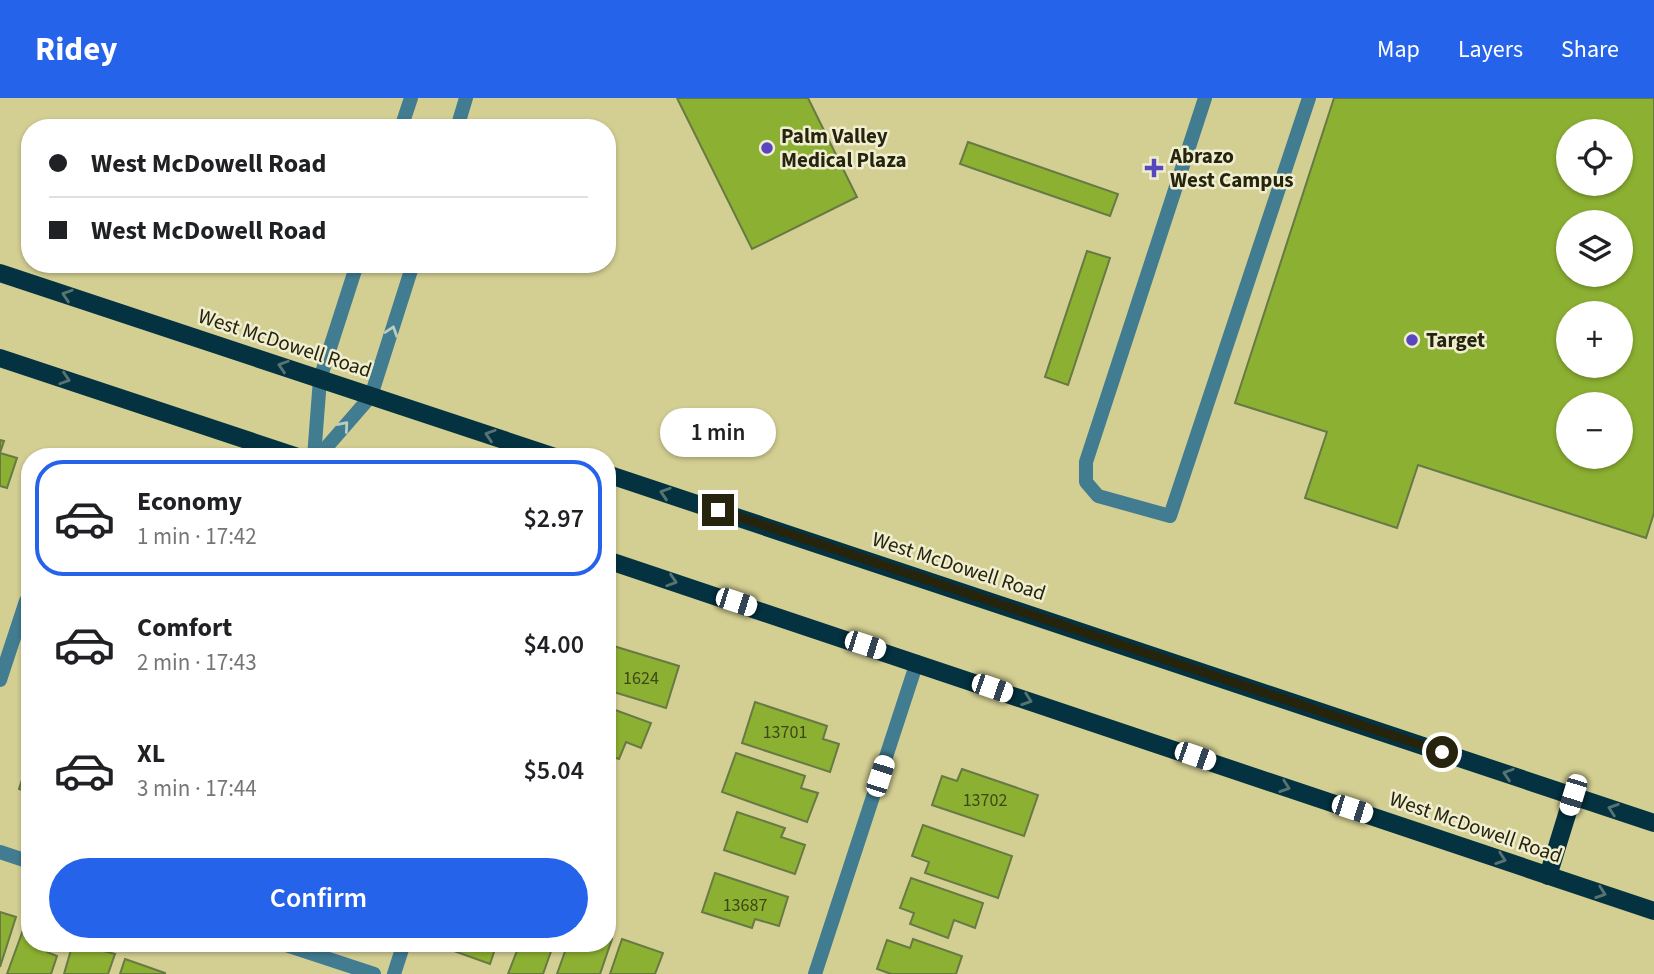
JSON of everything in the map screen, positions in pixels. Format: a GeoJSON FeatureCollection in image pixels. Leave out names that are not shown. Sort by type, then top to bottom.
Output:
{"type":"FeatureCollection","features":[{"type":"Feature","properties":{"kind":"main road","name":"West McDowell Road"},"geometry":{"type":"LineString","coordinates":[[0,273],[528,448]]}},
{"type":"Feature","properties":{"kind":"main road"},"geometry":{"type":"LineString","coordinates":[[0,358],[271,448]]}},
{"type":"Feature","properties":{"kind":"main road","name":"West McDowell Road"},"geometry":{"type":"LineString","coordinates":[[616,477],[1654,822]]}},
{"type":"Feature","properties":{"kind":"main road","name":"West McDowell Road"},"geometry":{"type":"LineString","coordinates":[[616,562],[1654,911]]}},
{"type":"Feature","properties":{"kind":"main road"},"geometry":{"type":"LineString","coordinates":[[1549,876],[1573,795]]}},
{"type":"Feature","properties":{"kind":"street"},"geometry":{"type":"LineString","coordinates":[[404,119],[411,98]]}},
{"type":"Feature","properties":{"kind":"street"},"geometry":{"type":"LineString","coordinates":[[460,119],[466,98]]}},
{"type":"Feature","properties":{"kind":"street"},"geometry":{"type":"LineString","coordinates":[[1205,98],[1086,462],[1086,482],[1098,496],[1170,516],[1309,98]]}},
{"type":"Feature","properties":{"kind":"street"},"geometry":{"type":"LineString","coordinates":[[316,448],[320,379],[354,273]]}},
{"type":"Feature","properties":{"kind":"street"},"geometry":{"type":"LineString","coordinates":[[324,448],[371,396],[410,273]]}},
{"type":"Feature","properties":{"kind":"street"},"geometry":{"type":"LineString","coordinates":[[0,680],[21,616]]}},
{"type":"Feature","properties":{"kind":"street"},"geometry":{"type":"LineString","coordinates":[[815,974],[916,662]]}},
{"type":"Feature","properties":{"kind":"street"},"geometry":{"type":"LineString","coordinates":[[0,852],[21,859]]}},
{"type":"Feature","properties":{"kind":"street"},"geometry":{"type":"LineString","coordinates":[[306,952],[373,974]]}},
{"type":"Feature","properties":{"kind":"street"},"geometry":{"type":"LineString","coordinates":[[394,974],[401,952]]}},
{"type":"Feature","properties":{"kind":"building","name":"Palm Valley Medical Plaza"},"geometry":{"type":"Polygon","coordinates":[[[677,98],[808,98],[857,197],[752,249],[677,98]]]}},
{"type":"Feature","properties":{"kind":"building","name":"Target"},"geometry":{"type":"Polygon","coordinates":[[[1334,98],[1654,98],[1654,513],[1646,538],[1418,465],[1397,528],[1305,498],[1327,432],[1235,403],[1334,98]]]}},
{"type":"Feature","properties":{"kind":"building"},"geometry":{"type":"Polygon","coordinates":[[[968,142],[1118,194],[1110,216],[960,164],[968,142]]]}},
{"type":"Feature","properties":{"kind":"building"},"geometry":{"type":"Polygon","coordinates":[[[1087,251],[1110,258],[1068,385],[1045,377],[1087,251]]]}},
{"type":"Feature","properties":{"kind":"building"},"geometry":{"type":"Polygon","coordinates":[[[0,453],[17,458],[7,488],[0,486],[0,453]]]}},
{"type":"Feature","properties":{"kind":"building"},"geometry":{"type":"Polygon","coordinates":[[[616,647],[679,666],[666,708],[616,693],[616,647]]]}},
{"type":"Feature","properties":{"kind":"building"},"geometry":{"type":"Polygon","coordinates":[[[755,702],[827,726],[823,739],[839,744],[830,772],[742,743],[755,702]]]}},
{"type":"Feature","properties":{"kind":"building"},"geometry":{"type":"Polygon","coordinates":[[[616,710],[651,723],[641,748],[626,742],[619,759],[616,758],[616,710]]]}},
{"type":"Feature","properties":{"kind":"building"},"geometry":{"type":"Polygon","coordinates":[[[736,753],[805,776],[801,788],[818,793],[807,822],[722,792],[736,753]]]}},
{"type":"Feature","properties":{"kind":"building"},"geometry":{"type":"Polygon","coordinates":[[[962,769],[1038,795],[1024,836],[932,805],[942,776],[957,781],[962,769]]]}},
{"type":"Feature","properties":{"kind":"building"},"geometry":{"type":"Polygon","coordinates":[[[737,812],[785,828],[781,837],[805,845],[795,874],[724,850],[737,812]]]}},
{"type":"Feature","properties":{"kind":"building"},"geometry":{"type":"Polygon","coordinates":[[[923,825],[1012,856],[998,898],[925,873],[929,862],[912,856],[923,825]]]}},
{"type":"Feature","properties":{"kind":"building"},"geometry":{"type":"Polygon","coordinates":[[[715,873],[788,897],[779,926],[755,919],[752,928],[702,912],[715,873]]]}},
{"type":"Feature","properties":{"kind":"building"},"geometry":{"type":"Polygon","coordinates":[[[911,878],[983,903],[975,928],[954,920],[948,938],[910,924],[914,913],[900,908],[911,878]]]}},
{"type":"Feature","properties":{"kind":"building"},"geometry":{"type":"Polygon","coordinates":[[[0,912],[16,917],[0,967],[0,912]]]}},
{"type":"Feature","properties":{"kind":"building"},"geometry":{"type":"Polygon","coordinates":[[[21,936],[21,952],[47,952],[57,956],[51,974],[7,974],[21,936]]]}},
{"type":"Feature","properties":{"kind":"building"},"geometry":{"type":"Polygon","coordinates":[[[622,939],[663,953],[655,974],[610,974],[622,939]]]}},
{"type":"Feature","properties":{"kind":"building"},"geometry":{"type":"Polygon","coordinates":[[[913,939],[962,956],[956,974],[891,974],[877,969],[887,940],[910,948],[913,939]]]}},
{"type":"Feature","properties":{"kind":"building"},"geometry":{"type":"Polygon","coordinates":[[[70,952],[115,954],[108,974],[64,974],[70,952]]]}},
{"type":"Feature","properties":{"kind":"building"},"geometry":{"type":"Polygon","coordinates":[[[457,952],[494,952],[490,964],[457,952]]]}},
{"type":"Feature","properties":{"kind":"building"},"geometry":{"type":"Polygon","coordinates":[[[516,952],[551,952],[543,974],[508,974],[516,952]]]}},
{"type":"Feature","properties":{"kind":"building"},"geometry":{"type":"Polygon","coordinates":[[[565,952],[608,952],[600,974],[557,974],[565,952]]]}},
{"type":"Feature","properties":{"kind":"building"},"geometry":{"type":"Polygon","coordinates":[[[125,959],[165,973],[165,974],[120,974],[125,959]]]}},
{"type":"Feature","properties":{"kind":"place","name":"Palm Valley Medical Plaza"},"geometry":{"type":"Point","coordinates":[767,148]}},
{"type":"Feature","properties":{"kind":"place","name":"Abrazo West Campus"},"geometry":{"type":"Point","coordinates":[1154,168]}},
{"type":"Feature","properties":{"kind":"place","name":"Target"},"geometry":{"type":"Point","coordinates":[1412,340]}},
{"type":"Feature","properties":{"kind":"route"},"geometry":{"type":"LineString","coordinates":[[718,510],[1442,752]]}}]}
